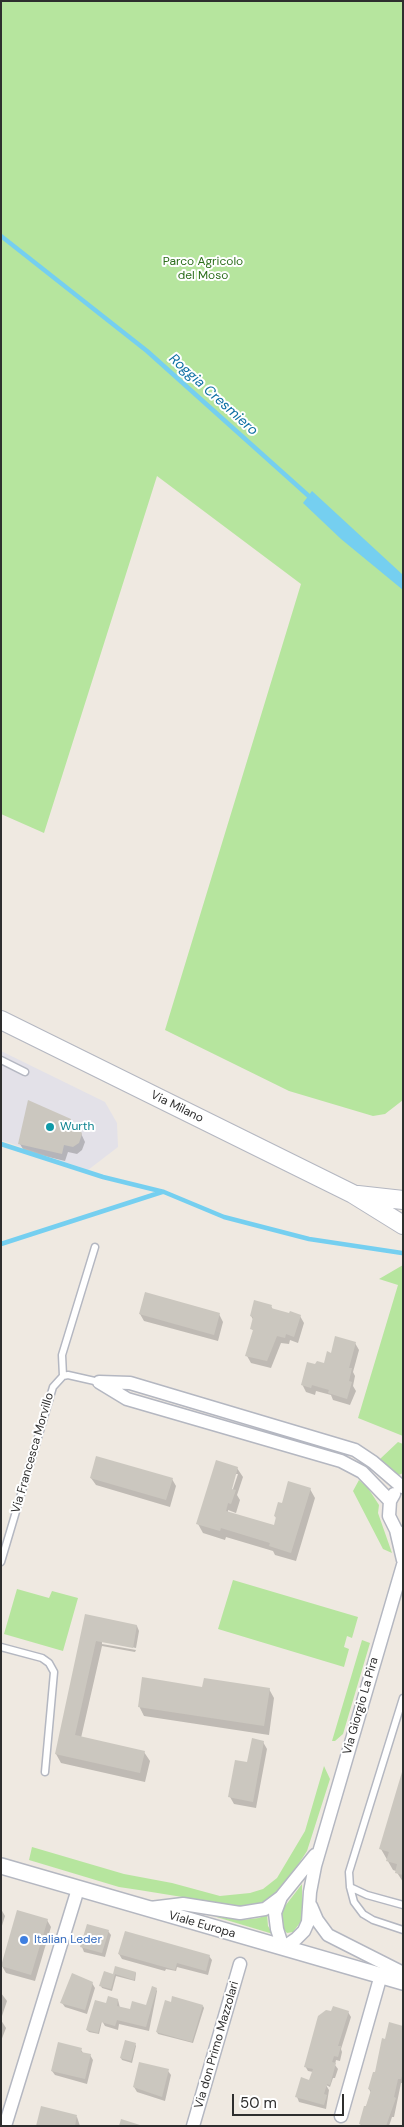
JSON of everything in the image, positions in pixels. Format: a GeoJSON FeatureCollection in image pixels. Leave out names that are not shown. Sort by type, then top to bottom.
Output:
{"type":"FeatureCollection","features":[{"type":"Feature","properties":{"kind":"main road","name":"Via Milano"},"geometry":{"type":"LineString","coordinates":[[1,1020],[353,1194],[403,1225]]}},
{"type":"Feature","properties":{"kind":"main road","name":"Via Milano"},"geometry":{"type":"LineString","coordinates":[[353,1194],[403,1200]]}},
{"type":"Feature","properties":{"kind":"street"},"geometry":{"type":"LineString","coordinates":[[99,1382],[130,1383],[355,1450],[402,1486],[394,1493],[390,1501],[389,1516],[399,1533],[403,1560]]}},
{"type":"Feature","properties":{"kind":"street"},"geometry":{"type":"LineString","coordinates":[[99,1382],[127,1399],[348,1465],[362,1472],[390,1501]]}},
{"type":"Feature","properties":{"kind":"street"},"geometry":{"type":"LineString","coordinates":[[218,1426],[223,1410]]}},
{"type":"Feature","properties":{"kind":"street"},"geometry":{"type":"LineString","coordinates":[[266,1441],[272,1425]]}},
{"type":"Feature","properties":{"kind":"street","name":"Via Giorgio La Pira"},"geometry":{"type":"LineString","coordinates":[[283,1948],[296,1940],[304,1931],[308,1922],[311,1906],[310,1892],[320,1847],[403,1565]]}},
{"type":"Feature","properties":{"kind":"street"},"geometry":{"type":"LineString","coordinates":[[145,1908],[183,1904],[240,1913],[265,1909],[281,1897],[320,1847]]}},
{"type":"Feature","properties":{"kind":"street","name":"Viale Europa"},"geometry":{"type":"LineString","coordinates":[[1,1866],[403,1982]]}},
{"type":"Feature","properties":{"kind":"street"},"geometry":{"type":"LineString","coordinates":[[5,2126],[78,1889]]}},
{"type":"Feature","properties":{"kind":"street"},"geometry":{"type":"LineString","coordinates":[[281,1897],[275,1912],[277,1929],[283,1948]]}},
{"type":"Feature","properties":{"kind":"street"},"geometry":{"type":"LineString","coordinates":[[311,1906],[317,1920],[328,1935],[403,1973]]}},
{"type":"Feature","properties":{"kind":"street","name":"Via don Primo Mazzolari"},"geometry":{"type":"LineString","coordinates":[[193,2126],[240,1964]]}},
{"type":"Feature","properties":{"kind":"street"},"geometry":{"type":"LineString","coordinates":[[342,2116],[381,1975]]}},
{"type":"Feature","properties":{"kind":"lane"},"geometry":{"type":"LineString","coordinates":[[1,1060],[25,1072]]}},
{"type":"Feature","properties":{"kind":"lane"},"geometry":{"type":"LineString","coordinates":[[95,1247],[62,1355],[63,1376],[74,1375],[99,1382]]}},
{"type":"Feature","properties":{"kind":"lane","name":"Via Francesca Morvillo"},"geometry":{"type":"LineString","coordinates":[[1,1562],[53,1387],[63,1376]]}},
{"type":"Feature","properties":{"kind":"lane"},"geometry":{"type":"LineString","coordinates":[[1,1647],[42,1658],[49,1662],[54,1672],[45,1772]]}},
{"type":"Feature","properties":{"kind":"lane"},"geometry":{"type":"LineString","coordinates":[[403,1698],[350,1872],[350,1888],[354,1902],[363,1914],[373,1920],[403,1930]]}},
{"type":"Feature","properties":{"kind":"lane"},"geometry":{"type":"LineString","coordinates":[[350,1888],[403,1905]]}},
{"type":"Feature","properties":{"kind":"shaded area"},"geometry":{"type":"Polygon","coordinates":[[[1,1051],[105,1102],[117,1123],[118,1147],[88,1170],[1,1140],[1,1051]]]}},
{"type":"Feature","properties":{"kind":"green space","name":"Parco Agricolo del Moso"},"geometry":{"type":"Polygon","coordinates":[[[1,1],[403,1],[403,1100],[385,1114],[373,1116],[289,1091],[165,1030],[301,584],[157,476],[44,833],[1,814],[1,1]]]}},
{"type":"Feature","properties":{"kind":"green space"},"geometry":{"type":"Polygon","coordinates":[[[403,1265],[403,1436],[358,1418],[398,1285],[379,1279],[403,1265]]]}},
{"type":"Feature","properties":{"kind":"green space"},"geometry":{"type":"Polygon","coordinates":[[[398,1442],[403,1444],[403,1473],[399,1475],[388,1469],[380,1459],[398,1442]]]}},
{"type":"Feature","properties":{"kind":"green space"},"geometry":{"type":"Polygon","coordinates":[[[359,1480],[368,1488],[379,1505],[378,1513],[392,1553],[383,1549],[353,1491],[359,1480]]]}},
{"type":"Feature","properties":{"kind":"green space"},"geometry":{"type":"Polygon","coordinates":[[[233,1580],[358,1617],[352,1638],[347,1636],[344,1647],[349,1649],[344,1667],[218,1629],[233,1580]]]}},
{"type":"Feature","properties":{"kind":"green space"},"geometry":{"type":"Polygon","coordinates":[[[17,1589],[49,1598],[52,1591],[78,1598],[63,1651],[4,1634],[17,1589]]]}},
{"type":"Feature","properties":{"kind":"green space"},"geometry":{"type":"Polygon","coordinates":[[[362,1640],[370,1643],[343,1734],[335,1741],[332,1741],[362,1640]]]}},
{"type":"Feature","properties":{"kind":"green space"},"geometry":{"type":"Polygon","coordinates":[[[324,1766],[330,1779],[307,1851],[284,1886],[266,1904],[244,1907],[119,1887],[29,1860],[32,1847],[124,1874],[172,1883],[220,1896],[250,1893],[263,1889],[277,1878],[305,1831],[324,1766]]]}},
{"type":"Feature","properties":{"kind":"green space"},"geometry":{"type":"Polygon","coordinates":[[[302,1884],[302,1920],[293,1932],[287,1933],[283,1929],[280,1914],[302,1884]]]}},
{"type":"Feature","properties":{"kind":"green space"},"geometry":{"type":"Polygon","coordinates":[[[267,1914],[268,1926],[273,1934],[213,1916],[242,1920],[259,1918],[267,1914]]]}},
{"type":"Feature","properties":{"kind":"water"},"geometry":{"type":"Polygon","coordinates":[[[312,491],[403,575],[403,590],[341,539],[303,503],[312,491]]]}},
{"type":"Feature","properties":{"kind":"building","name":"Wurth"},"geometry":{"type":"Polygon","coordinates":[[[28,1100],[71,1119],[70,1123],[80,1128],[82,1134],[79,1143],[73,1147],[64,1145],[62,1154],[18,1144],[28,1100]]]}},
{"type":"Feature","properties":{"kind":"building"},"geometry":{"type":"Polygon","coordinates":[[[145,1292],[220,1313],[214,1335],[139,1314],[145,1292]]]}},
{"type":"Feature","properties":{"kind":"building"},"geometry":{"type":"Polygon","coordinates":[[[254,1300],[272,1305],[271,1308],[301,1315],[294,1337],[286,1334],[285,1338],[277,1336],[267,1361],[245,1356],[253,1330],[250,1329],[253,1317],[250,1316],[254,1300]]]}},
{"type":"Feature","properties":{"kind":"building"},"geometry":{"type":"Polygon","coordinates":[[[335,1336],[356,1342],[349,1368],[352,1368],[349,1381],[352,1382],[347,1399],[328,1393],[329,1390],[312,1385],[311,1388],[301,1385],[307,1362],[315,1364],[317,1361],[324,1363],[327,1351],[331,1353],[335,1336]]]}},
{"type":"Feature","properties":{"kind":"building"},"geometry":{"type":"Polygon","coordinates":[[[96,1456],[173,1478],[166,1500],[90,1478],[96,1456]]]}},
{"type":"Feature","properties":{"kind":"building"},"geometry":{"type":"Polygon","coordinates":[[[216,1460],[238,1467],[232,1489],[236,1490],[231,1504],[228,1503],[226,1511],[274,1525],[276,1517],[274,1516],[278,1502],[282,1503],[288,1481],[311,1488],[291,1553],[269,1546],[270,1543],[221,1528],[220,1531],[196,1524],[216,1460]]]}},
{"type":"Feature","properties":{"kind":"building"},"geometry":{"type":"Polygon","coordinates":[[[85,1614],[137,1625],[133,1648],[96,1641],[75,1735],[145,1751],[140,1773],[55,1754],[85,1614]]]}},
{"type":"Feature","properties":{"kind":"building"},"geometry":{"type":"Polygon","coordinates":[[[142,1677],[202,1687],[204,1678],[270,1688],[264,1726],[138,1707],[142,1677]]]}},
{"type":"Feature","properties":{"kind":"building"},"geometry":{"type":"Polygon","coordinates":[[[252,1738],[264,1741],[253,1802],[228,1797],[235,1760],[247,1762],[252,1738]]]}},
{"type":"Feature","properties":{"kind":"building"},"geometry":{"type":"Polygon","coordinates":[[[402,1772],[403,1875],[395,1873],[397,1864],[386,1861],[389,1852],[379,1849],[402,1772]]]}},
{"type":"Feature","properties":{"kind":"building"},"geometry":{"type":"Polygon","coordinates":[[[17,1910],[48,1919],[31,1975],[1,1966],[17,1910]]]}},
{"type":"Feature","properties":{"kind":"building"},"geometry":{"type":"Polygon","coordinates":[[[87,1924],[109,1930],[102,1953],[80,1947],[87,1924]]]}},
{"type":"Feature","properties":{"kind":"building"},"geometry":{"type":"Polygon","coordinates":[[[125,1931],[210,1955],[206,1971],[177,1963],[175,1970],[118,1954],[125,1931]]]}},
{"type":"Feature","properties":{"kind":"building"},"geometry":{"type":"Polygon","coordinates":[[[115,1966],[136,1972],[134,1980],[115,1974],[111,1989],[99,1986],[104,1971],[113,1974],[115,1966]]]}},
{"type":"Feature","properties":{"kind":"building"},"geometry":{"type":"Polygon","coordinates":[[[72,1973],[93,1982],[85,2010],[60,2003],[72,1973]]]}},
{"type":"Feature","properties":{"kind":"building"},"geometry":{"type":"Polygon","coordinates":[[[152,1986],[157,1988],[146,2027],[117,2020],[115,2026],[101,2022],[98,2033],[86,2030],[95,2000],[106,2003],[108,1996],[118,1999],[117,2006],[130,2009],[132,2001],[146,2005],[152,1986]]]}},
{"type":"Feature","properties":{"kind":"building"},"geometry":{"type":"Polygon","coordinates":[[[172,1996],[203,2005],[192,2042],[156,2032],[165,2000],[171,2002],[172,1996]]]}},
{"type":"Feature","properties":{"kind":"building"},"geometry":{"type":"Polygon","coordinates":[[[333,2006],[349,2011],[338,2046],[341,2046],[338,2057],[334,2056],[332,2062],[336,2063],[330,2085],[327,2084],[324,2094],[327,2095],[324,2105],[295,2097],[301,2077],[309,2080],[313,2069],[304,2067],[318,2016],[326,2010],[331,2011],[333,2006]]]}},
{"type":"Feature","properties":{"kind":"building"},"geometry":{"type":"Polygon","coordinates":[[[389,2022],[403,2026],[403,2073],[401,2079],[398,2079],[394,2097],[396,2098],[386,2126],[366,2126],[359,2124],[371,2090],[368,2089],[373,2072],[375,2072],[382,2038],[385,2039],[389,2022]]]}},
{"type":"Feature","properties":{"kind":"building"},"geometry":{"type":"Polygon","coordinates":[[[125,2040],[136,2043],[131,2061],[120,2058],[125,2040]]]}},
{"type":"Feature","properties":{"kind":"building"},"geometry":{"type":"Polygon","coordinates":[[[58,2042],[82,2048],[81,2052],[91,2054],[85,2079],[51,2071],[58,2042]]]}},
{"type":"Feature","properties":{"kind":"building"},"geometry":{"type":"Polygon","coordinates":[[[139,2062],[169,2069],[162,2097],[133,2087],[139,2062]]]}},
{"type":"Feature","properties":{"kind":"building"},"geometry":{"type":"Polygon","coordinates":[[[41,2106],[77,2115],[75,2126],[36,2126],[41,2106]]]}},
{"type":"Feature","properties":{"kind":"building"},"geometry":{"type":"Polygon","coordinates":[[[121,2119],[140,2125],[140,2126],[119,2126],[121,2119]]]}},
{"type":"Feature","properties":{"kind":"waterway","name":"Roggia Cresmiero"},"geometry":{"type":"LineString","coordinates":[[1,236],[147,351],[311,498]]}},
{"type":"Feature","properties":{"kind":"waterway"},"geometry":{"type":"LineString","coordinates":[[1,1144],[103,1177],[164,1192],[224,1217],[309,1239],[402,1253]]}},
{"type":"Feature","properties":{"kind":"waterway"},"geometry":{"type":"LineString","coordinates":[[1,1244],[162,1192]]}},
{"type":"Feature","properties":{"kind":"place","name":"Wurth"},"geometry":{"type":"Point","coordinates":[50,1127]}},
{"type":"Feature","properties":{"kind":"place","name":"Italian Leder"},"geometry":{"type":"Point","coordinates":[24,1940]}}]}
